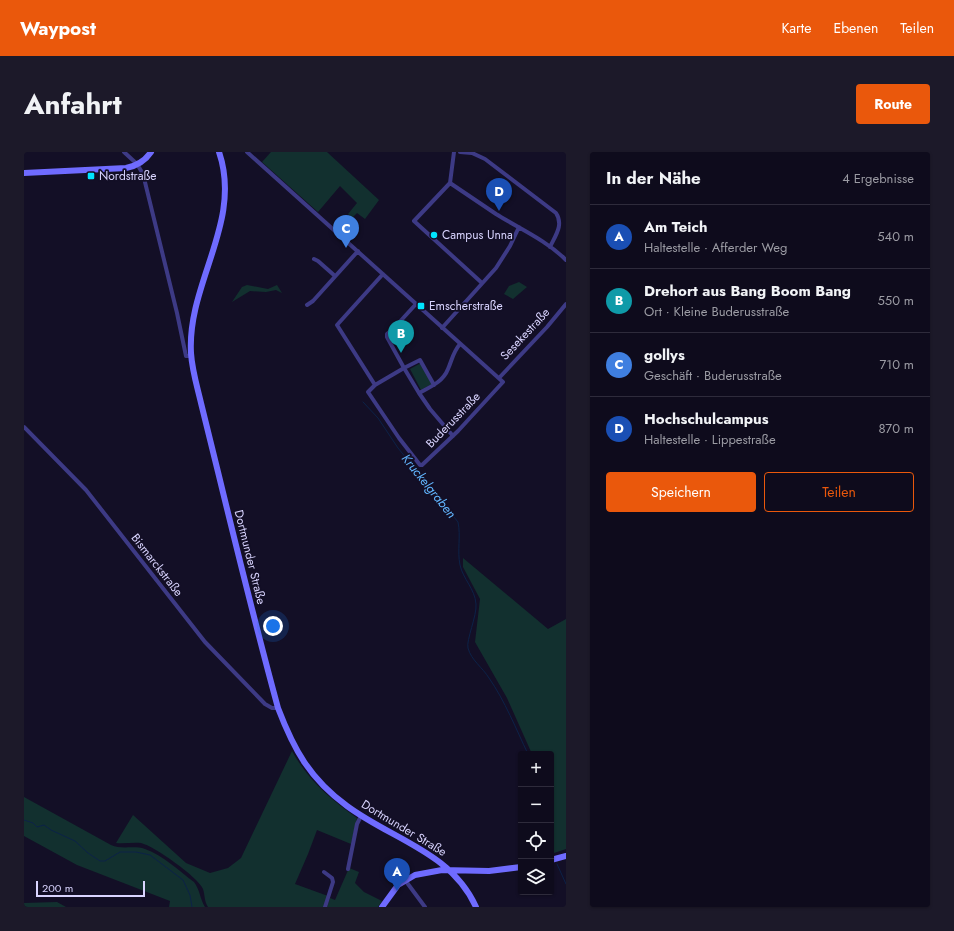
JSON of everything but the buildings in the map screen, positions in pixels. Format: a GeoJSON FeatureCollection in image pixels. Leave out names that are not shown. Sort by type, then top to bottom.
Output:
{"type":"FeatureCollection","features":[{"type":"Feature","properties":{"kind":"main road"},"geometry":{"type":"LineString","coordinates":[[24,173],[126,168],[137,164],[146,158],[151,152]]}},
{"type":"Feature","properties":{"kind":"main road","name":"Dortmunder Straße"},"geometry":{"type":"LineString","coordinates":[[219,152],[225,180],[224,206],[221,226],[192,322],[191,356],[214,457],[278,708],[298,754],[309,770],[331,793],[361,816],[430,854],[451,871],[465,887],[476,907]]}},
{"type":"Feature","properties":{"kind":"main road"},"geometry":{"type":"LineString","coordinates":[[554,859],[566,856]]}},
{"type":"Feature","properties":{"kind":"main road"},"geometry":{"type":"LineString","coordinates":[[382,907],[398,885],[405,880],[423,873],[518,867]]}},
{"type":"Feature","properties":{"kind":"street"},"geometry":{"type":"LineString","coordinates":[[124,152],[137,164],[143,174],[186,356],[191,356]]}},
{"type":"Feature","properties":{"kind":"street"},"geometry":{"type":"LineString","coordinates":[[247,152],[499,378]]}},
{"type":"Feature","properties":{"kind":"street"},"geometry":{"type":"LineString","coordinates":[[454,152],[450,183],[414,221],[482,283]]}},
{"type":"Feature","properties":{"kind":"street"},"geometry":{"type":"LineString","coordinates":[[460,152],[472,153],[485,159],[556,213],[560,222],[559,228],[550,247]]}},
{"type":"Feature","properties":{"kind":"street"},"geometry":{"type":"LineString","coordinates":[[450,183],[550,247],[566,260]]}},
{"type":"Feature","properties":{"kind":"street"},"geometry":{"type":"LineString","coordinates":[[442,328],[499,263],[510,246],[519,227]]}},
{"type":"Feature","properties":{"kind":"street"},"geometry":{"type":"LineString","coordinates":[[307,305],[311,303],[358,251]]}},
{"type":"Feature","properties":{"kind":"street"},"geometry":{"type":"LineString","coordinates":[[314,259],[335,276]]}},
{"type":"Feature","properties":{"kind":"street"},"geometry":{"type":"LineString","coordinates":[[383,274],[337,325],[375,385],[420,360],[434,385]]}},
{"type":"Feature","properties":{"kind":"street"},"geometry":{"type":"LineString","coordinates":[[416,304],[386,336],[419,393],[430,409],[453,436]]}},
{"type":"Feature","properties":{"kind":"street","name":"Sesekestraße"},"geometry":{"type":"LineString","coordinates":[[499,378],[547,328],[566,304]]}},
{"type":"Feature","properties":{"kind":"street"},"geometry":{"type":"LineString","coordinates":[[419,393],[434,385],[446,372],[454,351],[460,344]]}},
{"type":"Feature","properties":{"kind":"street","name":"Buderusstraße"},"geometry":{"type":"LineString","coordinates":[[375,385],[368,392],[418,464],[422,465],[453,436],[503,382],[499,378]]}},
{"type":"Feature","properties":{"kind":"street","name":"Bismarckstraße"},"geometry":{"type":"LineString","coordinates":[[24,426],[86,490],[205,642],[265,704],[272,708],[278,708]]}},
{"type":"Feature","properties":{"kind":"street"},"geometry":{"type":"LineString","coordinates":[[348,869],[357,824],[361,816]]}},
{"type":"Feature","properties":{"kind":"street"},"geometry":{"type":"LineString","coordinates":[[324,872],[332,878],[333,882],[325,907]]}},
{"type":"Feature","properties":{"kind":"street"},"geometry":{"type":"LineString","coordinates":[[405,880],[425,907]]}},
{"type":"Feature","properties":{"kind":"green space"},"geometry":{"type":"Polygon","coordinates":[[[271,152],[327,152],[379,200],[365,219],[357,213],[352,218],[348,214],[357,203],[340,186],[318,212],[262,162],[271,152]]]}},
{"type":"Feature","properties":{"kind":"green space"},"geometry":{"type":"Polygon","coordinates":[[[519,282],[527,287],[513,299],[504,294],[509,286],[519,282]]]}},
{"type":"Feature","properties":{"kind":"green space"},"geometry":{"type":"Polygon","coordinates":[[[247,285],[268,289],[277,285],[282,293],[276,290],[266,292],[250,291],[232,302],[242,287],[247,285]]]}},
{"type":"Feature","properties":{"kind":"green space"},"geometry":{"type":"Polygon","coordinates":[[[421,363],[432,384],[421,390],[410,369],[421,363]]]}},
{"type":"Feature","properties":{"kind":"green space"},"geometry":{"type":"Polygon","coordinates":[[[463,558],[548,629],[566,619],[566,849],[554,853],[554,751],[531,751],[507,698],[475,642],[480,599],[463,567],[463,558]]]}},
{"type":"Feature","properties":{"kind":"green space"},"geometry":{"type":"Polygon","coordinates":[[[292,751],[312,780],[338,804],[357,818],[351,844],[317,830],[295,884],[328,896],[324,907],[208,907],[203,889],[193,877],[175,863],[147,845],[141,843],[116,843],[133,815],[186,863],[210,873],[228,868],[241,858],[292,751]]]}},
{"type":"Feature","properties":{"kind":"green space"},"geometry":{"type":"Polygon","coordinates":[[[24,797],[111,845],[119,847],[137,847],[158,855],[194,882],[198,888],[205,907],[169,907],[170,901],[77,865],[24,836],[24,797]]]}},
{"type":"Feature","properties":{"kind":"green space"},"geometry":{"type":"Polygon","coordinates":[[[349,868],[359,872],[355,883],[364,892],[382,901],[378,907],[327,907],[330,898],[335,900],[349,868]]]}},
{"type":"Feature","properties":{"kind":"green space"},"geometry":{"type":"Polygon","coordinates":[[[57,902],[66,907],[24,907],[24,903],[57,902]]]}},
{"type":"Feature","properties":{"kind":"waterway","name":"Kruckelgraben"},"geometry":{"type":"LineString","coordinates":[[363,402],[378,418],[398,448],[458,522],[460,565],[474,594],[476,604],[468,648],[474,660],[495,687],[527,751]]}},
{"type":"Feature","properties":{"kind":"waterway"},"geometry":{"type":"LineString","coordinates":[[24,820],[33,823],[37,827],[44,825],[51,830],[75,841],[88,853],[100,861],[105,861],[120,852],[136,852],[150,855],[183,880],[190,895],[192,907]]}},
{"type":"Feature","properties":{"kind":"waterway","name":"Kruckelgraben"},"geometry":{"type":"LineString","coordinates":[[557,864],[566,884]]}},
{"type":"Feature","properties":{"kind":"place","name":"Nordstraße"},"geometry":{"type":"Point","coordinates":[91,176]}},
{"type":"Feature","properties":{"kind":"place","name":"Hochschulcampus"},"geometry":{"type":"Point","coordinates":[499,211]}},
{"type":"Feature","properties":{"kind":"place","name":"Campus Unna"},"geometry":{"type":"Point","coordinates":[434,235]}},
{"type":"Feature","properties":{"kind":"place","name":"gollys"},"geometry":{"type":"Point","coordinates":[346,248]}},
{"type":"Feature","properties":{"kind":"place","name":"Emscherstraße"},"geometry":{"type":"Point","coordinates":[421,306]}},
{"type":"Feature","properties":{"kind":"place","name":"Drehort aus Bang Boom Bang"},"geometry":{"type":"Point","coordinates":[401,353]}},
{"type":"Feature","properties":{"kind":"place","name":"Am Teich"},"geometry":{"type":"Point","coordinates":[397,891]}}]}
